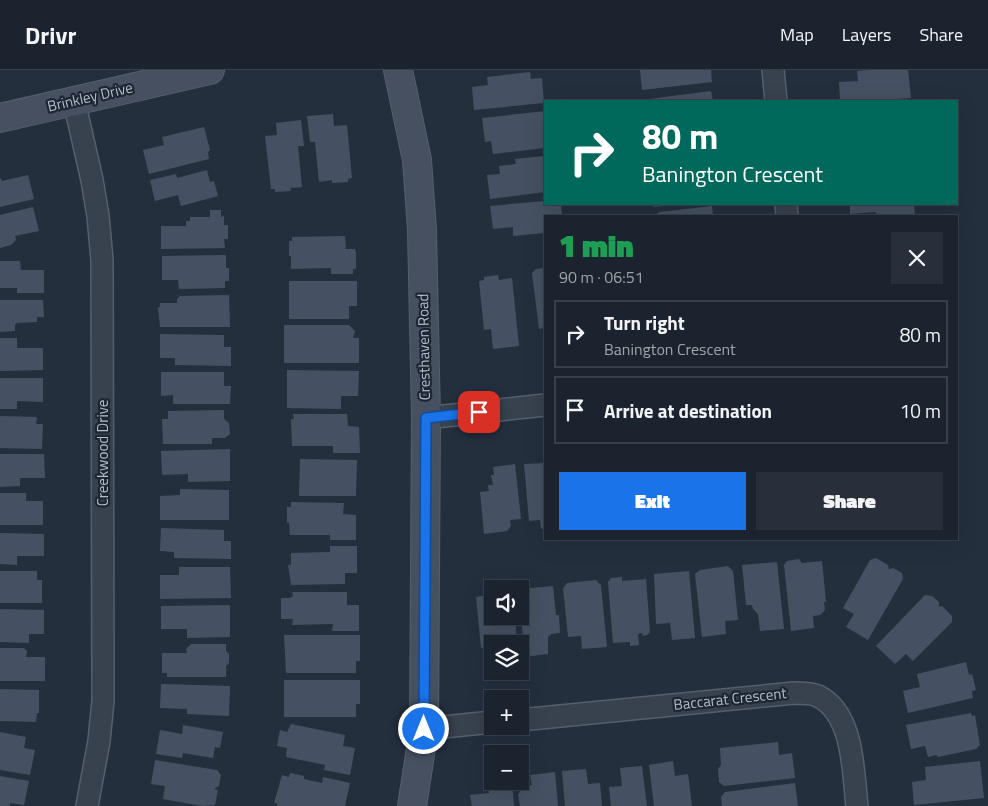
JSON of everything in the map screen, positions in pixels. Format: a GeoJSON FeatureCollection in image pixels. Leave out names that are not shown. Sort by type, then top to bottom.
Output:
{"type":"FeatureCollection","features":[{"type":"Feature","properties":{"kind":"street","name":"Brinkley Drive"},"geometry":{"type":"LineString","coordinates":[[0,118],[210,70]]}},
{"type":"Feature","properties":{"kind":"street","name":"Cresthaven Road"},"geometry":{"type":"LineString","coordinates":[[398,70],[417,160],[422,230],[426,418],[424,729],[412,806]]}},
{"type":"Feature","properties":{"kind":"street"},"geometry":{"type":"LineString","coordinates":[[773,70],[776,100]]}},
{"type":"Feature","properties":{"kind":"street","name":"Creekwood Drive"},"geometry":{"type":"LineString","coordinates":[[74,101],[94,189],[102,260],[103,701],[99,741],[87,806]]}},
{"type":"Feature","properties":{"kind":"street"},"geometry":{"type":"LineString","coordinates":[[426,418],[544,405]]}},
{"type":"Feature","properties":{"kind":"street","name":"Baccarat Crescent"},"geometry":{"type":"LineString","coordinates":[[529,719],[794,693],[817,695],[836,711],[851,745],[857,806]]}},
{"type":"Feature","properties":{"kind":"street"},"geometry":{"type":"LineString","coordinates":[[424,729],[484,723]]}},
{"type":"Feature","properties":{"kind":"building"},"geometry":{"type":"Polygon","coordinates":[[[640,70],[711,70],[712,82],[642,90],[640,70]]]}},
{"type":"Feature","properties":{"kind":"building"},"geometry":{"type":"Polygon","coordinates":[[[908,70],[911,98],[840,100],[839,82],[858,81],[857,71],[908,70]]]}},
{"type":"Feature","properties":{"kind":"building"},"geometry":{"type":"Polygon","coordinates":[[[530,72],[531,79],[542,78],[544,103],[474,110],[472,87],[488,85],[487,77],[530,72]]]}},
{"type":"Feature","properties":{"kind":"building"},"geometry":{"type":"Polygon","coordinates":[[[711,91],[713,100],[641,100],[711,91]]]}},
{"type":"Feature","properties":{"kind":"building"},"geometry":{"type":"Polygon","coordinates":[[[544,111],[544,148],[493,154],[491,141],[485,142],[482,118],[544,111]]]}},
{"type":"Feature","properties":{"kind":"building"},"geometry":{"type":"Polygon","coordinates":[[[333,114],[334,126],[347,125],[352,178],[348,179],[348,182],[332,183],[332,180],[319,182],[315,142],[310,142],[307,116],[333,114]]]}},
{"type":"Feature","properties":{"kind":"building"},"geometry":{"type":"Polygon","coordinates":[[[301,120],[304,146],[298,146],[302,187],[290,188],[291,191],[275,192],[275,189],[271,189],[265,136],[277,135],[276,123],[301,120]]]}},
{"type":"Feature","properties":{"kind":"building"},"geometry":{"type":"Polygon","coordinates":[[[204,127],[210,150],[208,152],[209,159],[149,174],[143,150],[164,145],[162,137],[204,127]]]}},
{"type":"Feature","properties":{"kind":"building"},"geometry":{"type":"Polygon","coordinates":[[[544,156],[544,192],[490,199],[487,175],[500,174],[499,166],[516,164],[515,159],[544,156]]]}},
{"type":"Feature","properties":{"kind":"building"},"geometry":{"type":"Polygon","coordinates":[[[207,170],[210,182],[214,181],[218,196],[181,206],[178,195],[155,201],[150,180],[176,174],[177,178],[207,170]]]}},
{"type":"Feature","properties":{"kind":"building"},"geometry":{"type":"Polygon","coordinates":[[[28,175],[34,199],[0,207],[0,177],[2,181],[28,175]]]}},
{"type":"Feature","properties":{"kind":"building"},"geometry":{"type":"Polygon","coordinates":[[[544,201],[544,205],[561,205],[562,215],[544,215],[544,233],[513,236],[513,227],[493,229],[490,206],[544,201]]]}},
{"type":"Feature","properties":{"kind":"building"},"geometry":{"type":"Polygon","coordinates":[[[653,205],[675,205],[654,207],[653,205]]]}},
{"type":"Feature","properties":{"kind":"building"},"geometry":{"type":"Polygon","coordinates":[[[850,205],[914,205],[915,215],[877,215],[875,212],[850,214],[850,205]]]}},
{"type":"Feature","properties":{"kind":"building"},"geometry":{"type":"Polygon","coordinates":[[[712,206],[713,215],[656,215],[659,212],[712,206]]]}},
{"type":"Feature","properties":{"kind":"building"},"geometry":{"type":"Polygon","coordinates":[[[33,207],[39,231],[15,236],[16,240],[11,245],[0,248],[0,215],[33,207]]]}},
{"type":"Feature","properties":{"kind":"building"},"geometry":{"type":"Polygon","coordinates":[[[210,210],[221,210],[221,217],[224,216],[224,225],[228,225],[228,239],[224,239],[225,248],[161,249],[161,226],[186,226],[186,221],[190,221],[190,217],[210,217],[210,210]]]}},
{"type":"Feature","properties":{"kind":"building"},"geometry":{"type":"Polygon","coordinates":[[[345,236],[346,249],[355,249],[356,269],[353,269],[353,274],[331,274],[331,268],[291,269],[289,241],[292,241],[292,237],[345,236]]]}},
{"type":"Feature","properties":{"kind":"building"},"geometry":{"type":"Polygon","coordinates":[[[226,255],[229,281],[225,281],[225,288],[179,289],[178,280],[162,280],[162,256],[226,255]]]}},
{"type":"Feature","properties":{"kind":"building"},"geometry":{"type":"Polygon","coordinates":[[[0,261],[20,261],[21,270],[44,270],[44,293],[17,293],[17,288],[0,288],[0,261]]]}},
{"type":"Feature","properties":{"kind":"building"},"geometry":{"type":"Polygon","coordinates":[[[544,268],[544,328],[539,329],[532,273],[536,269],[544,268]]]}},
{"type":"Feature","properties":{"kind":"building"},"geometry":{"type":"Polygon","coordinates":[[[498,275],[499,280],[512,278],[519,346],[493,349],[491,329],[484,330],[479,281],[484,280],[484,277],[498,275]]]}},
{"type":"Feature","properties":{"kind":"building"},"geometry":{"type":"Polygon","coordinates":[[[289,281],[357,281],[357,306],[349,306],[349,319],[289,319],[289,281]]]}},
{"type":"Feature","properties":{"kind":"building"},"geometry":{"type":"Polygon","coordinates":[[[229,295],[230,327],[160,327],[158,307],[160,307],[160,303],[177,303],[177,299],[180,296],[229,295]]]}},
{"type":"Feature","properties":{"kind":"building"},"geometry":{"type":"Polygon","coordinates":[[[0,300],[43,300],[44,317],[37,317],[37,322],[17,323],[15,331],[0,332],[0,300]]]}},
{"type":"Feature","properties":{"kind":"building"},"geometry":{"type":"Polygon","coordinates":[[[284,325],[349,325],[355,331],[353,338],[359,338],[359,363],[284,363],[284,325]]]}},
{"type":"Feature","properties":{"kind":"building"},"geometry":{"type":"Polygon","coordinates":[[[160,334],[224,335],[224,347],[231,347],[231,366],[175,365],[175,358],[160,358],[160,334]]]}},
{"type":"Feature","properties":{"kind":"building"},"geometry":{"type":"Polygon","coordinates":[[[0,338],[17,338],[17,348],[43,348],[43,370],[0,371],[0,338]]]}},
{"type":"Feature","properties":{"kind":"building"},"geometry":{"type":"Polygon","coordinates":[[[287,370],[359,371],[358,396],[341,396],[341,409],[287,408],[287,370]]]}},
{"type":"Feature","properties":{"kind":"building"},"geometry":{"type":"Polygon","coordinates":[[[161,372],[224,372],[224,386],[231,386],[230,404],[173,404],[173,395],[161,396],[161,372]]]}},
{"type":"Feature","properties":{"kind":"building"},"geometry":{"type":"Polygon","coordinates":[[[0,378],[43,378],[43,402],[17,401],[17,409],[0,409],[0,378]]]}},
{"type":"Feature","properties":{"kind":"building"},"geometry":{"type":"Polygon","coordinates":[[[224,410],[224,419],[229,423],[230,434],[225,438],[212,438],[212,444],[163,444],[162,419],[168,419],[168,411],[224,410]]]}},
{"type":"Feature","properties":{"kind":"building"},"geometry":{"type":"Polygon","coordinates":[[[293,414],[347,414],[348,426],[359,427],[360,453],[333,453],[333,446],[292,446],[291,419],[294,419],[293,414]]]}},
{"type":"Feature","properties":{"kind":"building"},"geometry":{"type":"Polygon","coordinates":[[[0,416],[37,417],[36,424],[43,424],[42,449],[0,448],[0,416]]]}},
{"type":"Feature","properties":{"kind":"building"},"geometry":{"type":"Polygon","coordinates":[[[230,449],[230,481],[188,482],[188,474],[162,475],[161,451],[230,449]]]}},
{"type":"Feature","properties":{"kind":"building"},"geometry":{"type":"Polygon","coordinates":[[[0,454],[44,454],[45,478],[20,478],[20,486],[0,487],[0,454]]]}},
{"type":"Feature","properties":{"kind":"building"},"geometry":{"type":"Polygon","coordinates":[[[300,459],[357,460],[356,496],[299,496],[300,459]]]}},
{"type":"Feature","properties":{"kind":"building"},"geometry":{"type":"Polygon","coordinates":[[[544,463],[544,530],[541,528],[540,520],[529,521],[524,464],[544,463]]]}},
{"type":"Feature","properties":{"kind":"building"},"geometry":{"type":"Polygon","coordinates":[[[515,464],[521,519],[510,520],[511,526],[507,531],[484,534],[480,492],[489,491],[488,485],[493,485],[491,475],[494,475],[493,467],[515,464]]]}},
{"type":"Feature","properties":{"kind":"building"},"geometry":{"type":"Polygon","coordinates":[[[180,489],[229,490],[229,520],[160,520],[160,496],[180,495],[180,489]]]}},
{"type":"Feature","properties":{"kind":"building"},"geometry":{"type":"Polygon","coordinates":[[[0,493],[26,493],[26,501],[43,501],[43,525],[0,525],[0,493]]]}},
{"type":"Feature","properties":{"kind":"building"},"geometry":{"type":"Polygon","coordinates":[[[291,502],[344,503],[343,514],[356,515],[356,540],[330,540],[330,535],[290,535],[289,522],[287,523],[287,507],[291,507],[291,502]]]}},
{"type":"Feature","properties":{"kind":"building"},"geometry":{"type":"Polygon","coordinates":[[[161,528],[224,530],[224,541],[231,541],[231,559],[174,558],[174,552],[160,551],[161,528]]]}},
{"type":"Feature","properties":{"kind":"building"},"geometry":{"type":"Polygon","coordinates":[[[0,533],[44,534],[44,556],[17,556],[17,565],[0,564],[0,533]]]}},
{"type":"Feature","properties":{"kind":"building"},"geometry":{"type":"Polygon","coordinates":[[[330,546],[357,546],[357,573],[345,573],[345,584],[291,585],[288,565],[291,565],[291,553],[330,552],[330,546]]]}},
{"type":"Feature","properties":{"kind":"building"},"geometry":{"type":"Polygon","coordinates":[[[876,558],[888,565],[889,569],[893,568],[902,573],[903,579],[868,640],[846,627],[854,614],[843,608],[870,560],[876,558]]]}},
{"type":"Feature","properties":{"kind":"building"},"geometry":{"type":"Polygon","coordinates":[[[799,559],[802,563],[822,561],[826,602],[824,602],[825,610],[820,615],[813,616],[814,628],[791,631],[784,565],[787,561],[799,559]]]}},
{"type":"Feature","properties":{"kind":"building"},"geometry":{"type":"Polygon","coordinates":[[[777,562],[784,629],[760,631],[758,614],[752,605],[746,605],[742,565],[777,562]]]}},
{"type":"Feature","properties":{"kind":"building"},"geometry":{"type":"Polygon","coordinates":[[[728,566],[733,571],[738,620],[725,621],[726,634],[702,637],[695,574],[700,570],[728,566]]]}},
{"type":"Feature","properties":{"kind":"building"},"geometry":{"type":"Polygon","coordinates":[[[179,567],[230,567],[231,598],[160,599],[160,575],[179,575],[179,567]]]}},
{"type":"Feature","properties":{"kind":"building"},"geometry":{"type":"Polygon","coordinates":[[[0,571],[37,571],[37,580],[42,580],[42,603],[0,603],[0,571]]]}},
{"type":"Feature","properties":{"kind":"building"},"geometry":{"type":"Polygon","coordinates":[[[689,571],[695,638],[672,640],[670,623],[656,624],[654,574],[689,571]]]}},
{"type":"Feature","properties":{"kind":"building"},"geometry":{"type":"Polygon","coordinates":[[[622,577],[622,581],[646,579],[650,632],[643,636],[642,633],[638,634],[639,645],[630,646],[630,642],[613,643],[608,582],[611,578],[622,577]]]}},
{"type":"Feature","properties":{"kind":"building"},"geometry":{"type":"Polygon","coordinates":[[[596,580],[601,585],[607,647],[582,649],[581,636],[568,637],[563,588],[567,583],[596,580]]]}},
{"type":"Feature","properties":{"kind":"building"},"geometry":{"type":"Polygon","coordinates":[[[553,586],[556,615],[559,615],[560,633],[551,634],[548,637],[548,654],[529,656],[529,635],[523,635],[522,625],[529,625],[529,588],[553,586]]]}},
{"type":"Feature","properties":{"kind":"building"},"geometry":{"type":"Polygon","coordinates":[[[292,592],[347,592],[347,605],[359,605],[359,631],[332,631],[333,624],[292,625],[293,619],[281,619],[281,598],[290,598],[293,596],[292,592]]]}},
{"type":"Feature","properties":{"kind":"building"},"geometry":{"type":"Polygon","coordinates":[[[925,595],[932,596],[939,602],[939,607],[942,606],[952,616],[952,622],[913,661],[906,654],[895,664],[876,646],[925,595]]]}},
{"type":"Feature","properties":{"kind":"building"},"geometry":{"type":"Polygon","coordinates":[[[484,596],[484,625],[516,625],[516,635],[484,635],[484,647],[481,648],[476,597],[484,596]]]}},
{"type":"Feature","properties":{"kind":"building"},"geometry":{"type":"Polygon","coordinates":[[[230,605],[230,637],[187,638],[187,629],[161,629],[161,606],[230,605]]]}},
{"type":"Feature","properties":{"kind":"building"},"geometry":{"type":"Polygon","coordinates":[[[0,609],[44,610],[44,634],[29,634],[29,643],[0,642],[0,609]]]}},
{"type":"Feature","properties":{"kind":"building"},"geometry":{"type":"Polygon","coordinates":[[[284,635],[360,635],[360,661],[356,661],[356,673],[286,673],[284,635]]]}},
{"type":"Feature","properties":{"kind":"building"},"geometry":{"type":"Polygon","coordinates":[[[191,644],[226,644],[229,663],[226,666],[226,677],[167,677],[167,673],[162,673],[162,653],[187,653],[186,649],[191,644]]]}},
{"type":"Feature","properties":{"kind":"building"},"geometry":{"type":"Polygon","coordinates":[[[0,648],[24,648],[27,651],[26,657],[45,657],[45,681],[0,681],[0,648]]]}},
{"type":"Feature","properties":{"kind":"building"},"geometry":{"type":"Polygon","coordinates":[[[966,662],[969,675],[972,674],[976,690],[972,691],[973,698],[908,713],[903,691],[920,687],[917,674],[966,662]]]}},
{"type":"Feature","properties":{"kind":"building"},"geometry":{"type":"Polygon","coordinates":[[[284,680],[360,680],[360,704],[356,704],[356,717],[284,717],[284,680]]]}},
{"type":"Feature","properties":{"kind":"building"},"geometry":{"type":"Polygon","coordinates":[[[161,684],[230,686],[229,716],[187,714],[187,709],[160,708],[161,684]]]}},
{"type":"Feature","properties":{"kind":"building"},"geometry":{"type":"Polygon","coordinates":[[[0,689],[39,690],[39,713],[37,713],[36,722],[0,721],[0,689]]]}},
{"type":"Feature","properties":{"kind":"building"},"geometry":{"type":"Polygon","coordinates":[[[971,713],[972,716],[975,715],[980,745],[976,749],[938,757],[937,755],[928,757],[925,746],[911,749],[906,725],[971,713]]]}},
{"type":"Feature","properties":{"kind":"building"},"geometry":{"type":"Polygon","coordinates":[[[291,724],[345,735],[343,746],[355,748],[350,775],[324,770],[325,765],[286,757],[287,748],[277,746],[280,730],[287,732],[291,724]]]}},
{"type":"Feature","properties":{"kind":"building"},"geometry":{"type":"Polygon","coordinates":[[[183,725],[223,732],[220,748],[215,747],[213,758],[183,753],[182,758],[156,754],[160,730],[182,734],[183,725]]]}},
{"type":"Feature","properties":{"kind":"building"},"geometry":{"type":"Polygon","coordinates":[[[0,732],[26,737],[24,748],[35,750],[30,775],[0,770],[0,732]]]}},
{"type":"Feature","properties":{"kind":"building"},"geometry":{"type":"Polygon","coordinates":[[[778,742],[779,755],[792,753],[795,778],[724,786],[719,782],[720,748],[778,742]]]}},
{"type":"Feature","properties":{"kind":"building"},"geometry":{"type":"Polygon","coordinates":[[[155,760],[217,770],[221,775],[219,786],[214,789],[218,790],[215,805],[202,806],[163,799],[165,786],[151,784],[155,760]]]}},
{"type":"Feature","properties":{"kind":"building"},"geometry":{"type":"Polygon","coordinates":[[[673,761],[675,776],[688,774],[692,806],[654,806],[649,765],[673,761]]]}},
{"type":"Feature","properties":{"kind":"building"},"geometry":{"type":"Polygon","coordinates":[[[980,761],[984,798],[914,805],[912,782],[926,780],[925,767],[980,761]]]}},
{"type":"Feature","properties":{"kind":"building"},"geometry":{"type":"Polygon","coordinates":[[[642,766],[647,806],[611,806],[609,787],[622,786],[620,768],[642,766]]]}},
{"type":"Feature","properties":{"kind":"building"},"geometry":{"type":"Polygon","coordinates":[[[586,769],[588,784],[600,783],[602,806],[565,806],[562,771],[586,769]]]}},
{"type":"Feature","properties":{"kind":"building"},"geometry":{"type":"Polygon","coordinates":[[[555,772],[558,806],[520,806],[518,794],[522,790],[529,790],[529,785],[532,785],[530,775],[555,772]]]}},
{"type":"Feature","properties":{"kind":"building"},"geometry":{"type":"Polygon","coordinates":[[[290,773],[304,776],[304,779],[322,783],[323,777],[350,783],[345,806],[277,806],[277,803],[274,803],[282,775],[289,777],[290,773]]]}},
{"type":"Feature","properties":{"kind":"building"},"geometry":{"type":"Polygon","coordinates":[[[0,776],[29,781],[24,805],[10,803],[10,806],[0,806],[0,776]]]}},
{"type":"Feature","properties":{"kind":"building"},"geometry":{"type":"Polygon","coordinates":[[[795,783],[798,806],[722,806],[721,797],[725,792],[795,783]]]}},
{"type":"Feature","properties":{"kind":"building"},"geometry":{"type":"Polygon","coordinates":[[[489,790],[513,790],[514,806],[472,806],[470,795],[489,793],[489,790]]]}},
{"type":"Feature","properties":{"kind":"route"},"geometry":{"type":"LineString","coordinates":[[424,729],[426,418],[479,412]]}}]}
